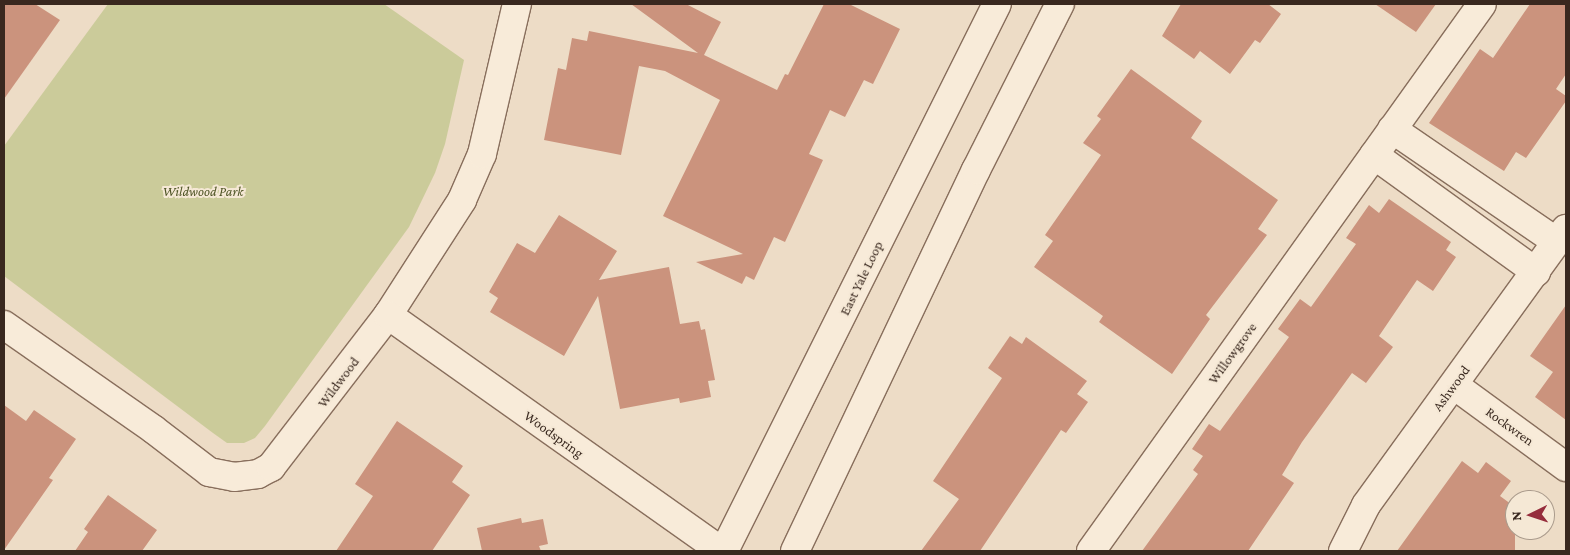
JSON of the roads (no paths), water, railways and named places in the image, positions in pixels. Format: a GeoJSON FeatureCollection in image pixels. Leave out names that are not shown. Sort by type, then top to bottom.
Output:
{"type":"FeatureCollection","features":[{"type":"Feature","properties":{"kind":"street","name":"Wildwood"},"geometry":{"type":"LineString","coordinates":[[4,325],[153,429],[210,472],[234,477],[258,474],[283,456],[388,315],[462,200],[482,154],[517,4]]}},
{"type":"Feature","properties":{"kind":"street","name":"East Yale Loop"},"geometry":{"type":"LineString","coordinates":[[723,551],[997,4]]}},
{"type":"Feature","properties":{"kind":"street"},"geometry":{"type":"LineString","coordinates":[[796,551],[976,170],[1060,4]]}},
{"type":"Feature","properties":{"kind":"street","name":"Willowgrove"},"geometry":{"type":"LineString","coordinates":[[1091,551],[1482,4]]}},
{"type":"Feature","properties":{"kind":"street"},"geometry":{"type":"LineString","coordinates":[[1392,129],[1562,235]]}},
{"type":"Feature","properties":{"kind":"street"},"geometry":{"type":"LineString","coordinates":[[1374,155],[1536,272]]}},
{"type":"Feature","properties":{"kind":"street","name":"Ashwood"},"geometry":{"type":"LineString","coordinates":[[1343,551],[1366,505],[1562,235]]}},
{"type":"Feature","properties":{"kind":"street","name":"Woodspring"},"geometry":{"type":"LineString","coordinates":[[388,315],[723,551]]}},
{"type":"Feature","properties":{"kind":"street","name":"Rockwren"},"geometry":{"type":"LineString","coordinates":[[1454,385],[1566,467]]}},
{"type":"Feature","properties":{"kind":"park label","name":"Wildwood Park"},"geometry":{"type":"Point","coordinates":[203,191]}}]}
